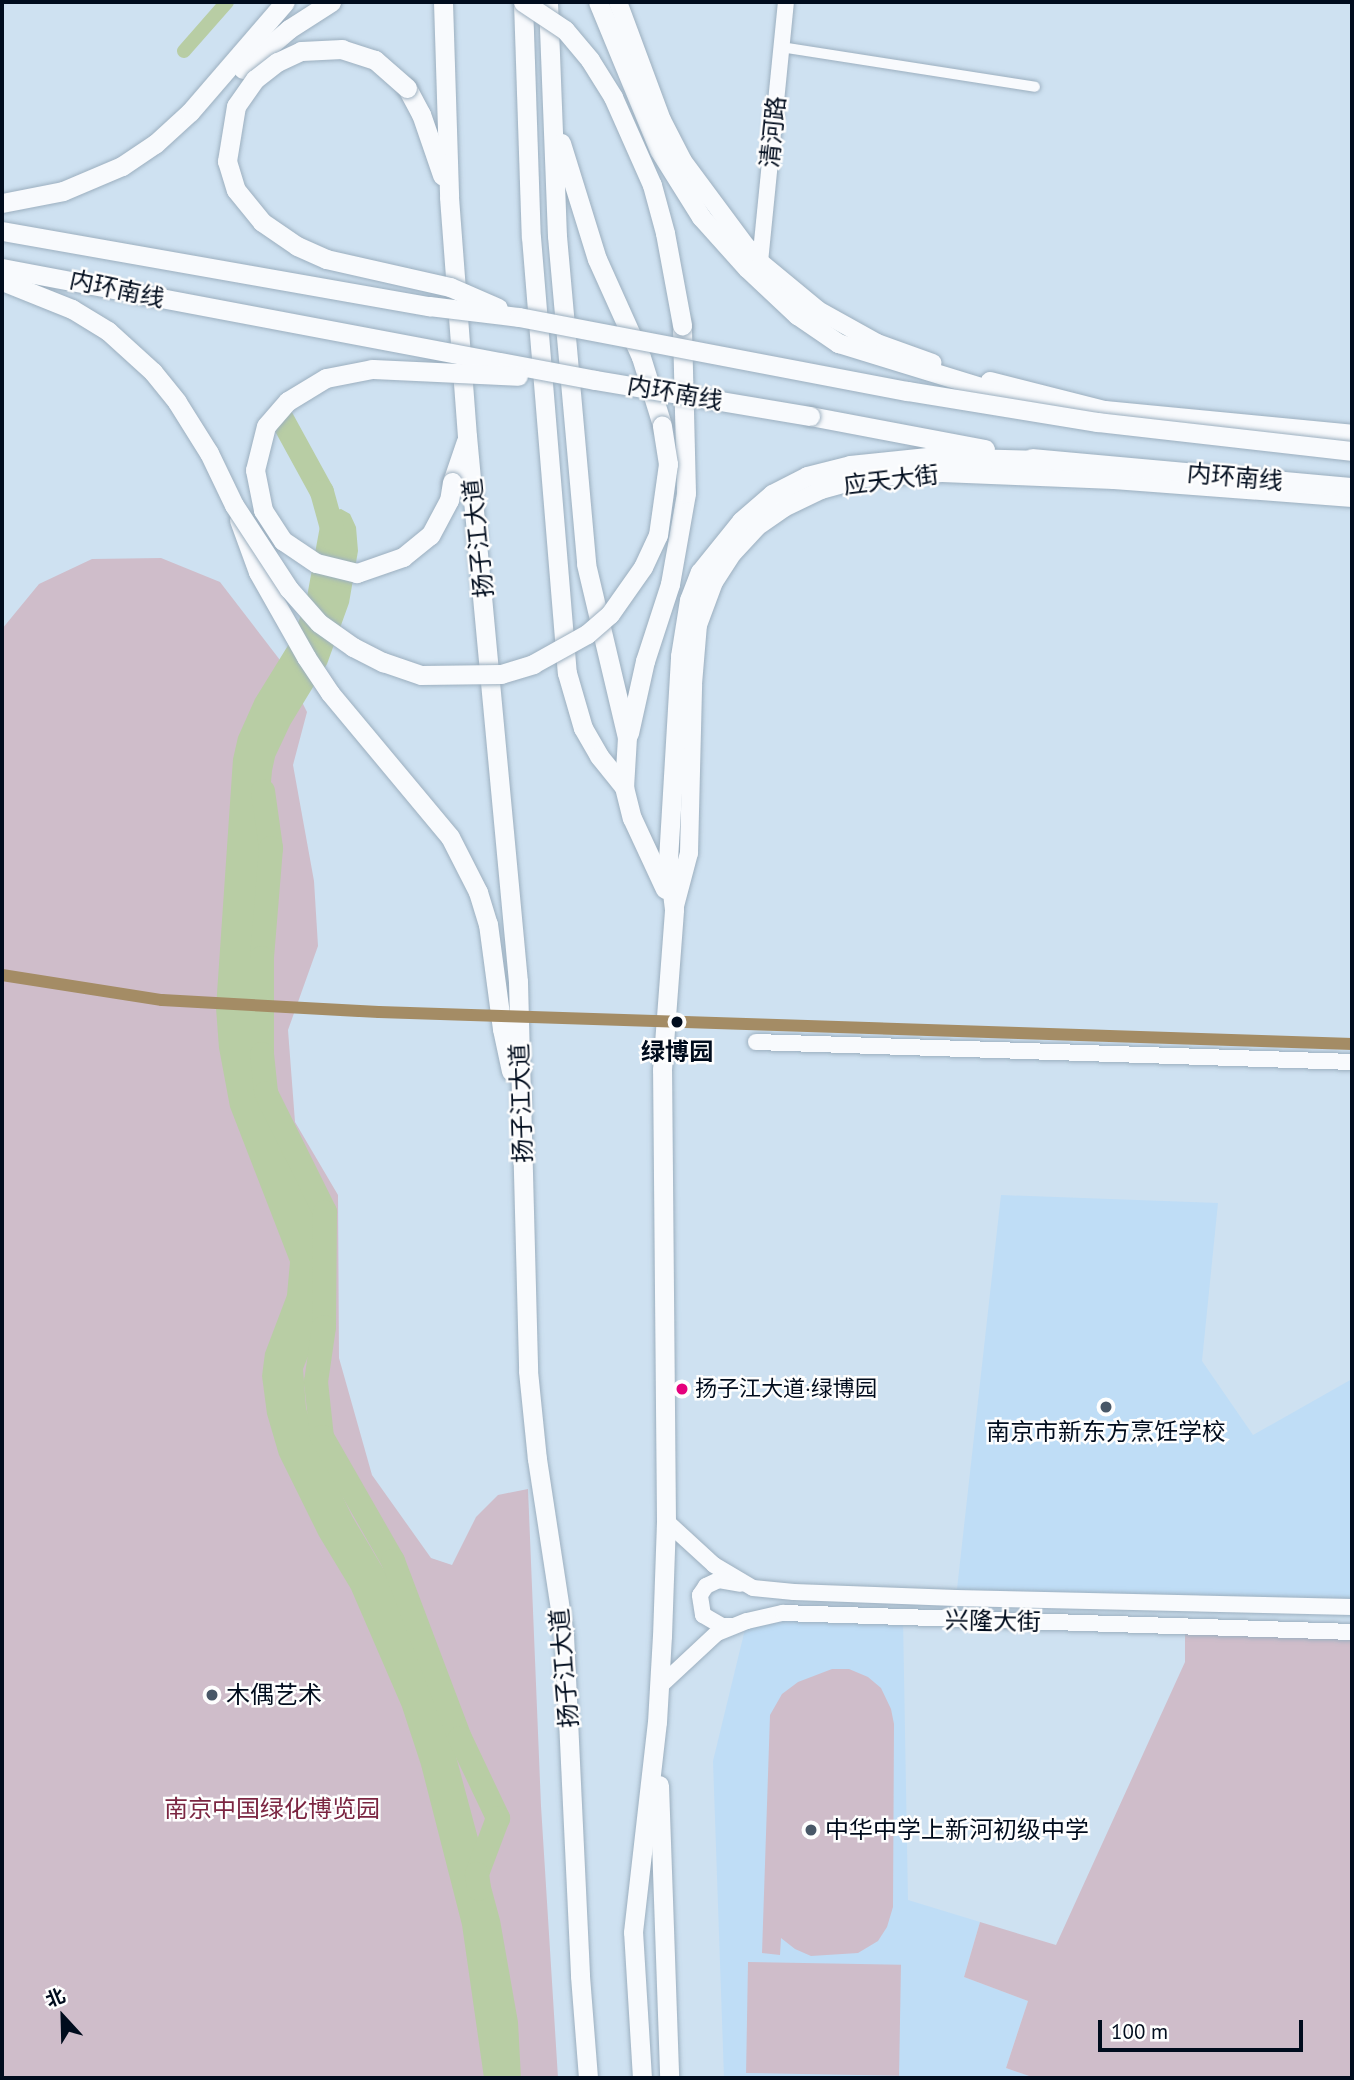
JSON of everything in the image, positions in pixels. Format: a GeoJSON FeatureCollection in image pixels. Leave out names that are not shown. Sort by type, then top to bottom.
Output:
{"type":"FeatureCollection","features":[{"type":"Feature","properties":{"kind":"highway"},"geometry":{"type":"LineString","coordinates":[[190,112],[285,2]]}},
{"type":"Feature","properties":{"kind":"highway"},"geometry":{"type":"LineString","coordinates":[[2,203],[63,191],[122,166],[155,144],[289,29],[331,2]]}},
{"type":"Feature","properties":{"kind":"highway","name":"扬子江大道"},"geometry":{"type":"LineString","coordinates":[[443,2],[449,197],[467,436],[516,968],[528,1371],[537,1459],[564,1635],[580,1976],[588,2078]]}},
{"type":"Feature","properties":{"kind":"highway"},"geometry":{"type":"LineString","coordinates":[[523,2],[565,30],[590,60],[613,97],[652,185],[665,233],[682,325],[688,454],[686,494],[670,584],[645,661],[628,737],[624,787],[632,818],[674,909]]}},
{"type":"Feature","properties":{"kind":"highway"},"geometry":{"type":"LineString","coordinates":[[523,2],[531,237],[567,673],[583,728],[599,756],[624,787]]}},
{"type":"Feature","properties":{"kind":"highway"},"geometry":{"type":"LineString","coordinates":[[548,2],[557,236],[586,564],[628,737]]}},
{"type":"Feature","properties":{"kind":"highway"},"geometry":{"type":"LineString","coordinates":[[598,2],[659,150],[701,217],[753,265],[797,315],[838,343],[1097,422]]}},
{"type":"Feature","properties":{"kind":"highway"},"geometry":{"type":"LineString","coordinates":[[449,197],[421,114],[407,88],[375,60],[342,49],[301,51],[276,62],[255,79],[236,106],[227,161],[236,190],[262,222],[297,246],[326,259],[450,287],[519,317]]}},
{"type":"Feature","properties":{"kind":"highway"},"geometry":{"type":"LineString","coordinates":[[234,505],[289,589],[319,623],[353,647],[383,662],[421,675],[500,674],[533,664],[577,640],[610,614],[626,594],[658,535],[668,464],[662,425],[641,357],[597,259],[552,111]]}},
{"type":"Feature","properties":{"kind":"highway","name":"内环南线"},"geometry":{"type":"LineString","coordinates":[[2,231],[429,306],[519,317],[907,391],[1097,422],[1352,451]]}},
{"type":"Feature","properties":{"kind":"highway","name":"内环南线"},"geometry":{"type":"LineString","coordinates":[[2,268],[595,380],[1042,460],[1352,487]]}},
{"type":"Feature","properties":{"kind":"highway"},"geometry":{"type":"LineString","coordinates":[[2,281],[72,309],[108,331],[153,372],[177,402],[209,453],[234,505],[258,572],[306,657],[330,693],[450,837],[478,892],[488,924],[502,1029],[522,1115]]}},
{"type":"Feature","properties":{"kind":"highway"},"geometry":{"type":"LineString","coordinates":[[467,436],[449,500],[430,535],[403,557],[356,573],[316,563],[283,541],[262,510],[255,470],[266,426],[288,401],[326,378],[372,369],[413,369],[595,380]]}},
{"type":"Feature","properties":{"kind":"highway"},"geometry":{"type":"LineString","coordinates":[[642,2078],[633,1932],[657,1722],[666,1521],[663,1070],[674,909],[668,860],[682,631],[700,572],[719,547],[772,494],[807,476],[850,465],[928,457],[1042,460]]}},
{"type":"Feature","properties":{"kind":"highway"},"geometry":{"type":"LineString","coordinates":[[657,1722],[669,2078]]}},
{"type":"Feature","properties":{"kind":"main road"},"geometry":{"type":"LineString","coordinates":[[618,2],[662,120],[683,161],[753,265],[818,310],[877,343],[964,374],[1105,410],[1352,435]]}},
{"type":"Feature","properties":{"kind":"main road","name":"清河路"},"geometry":{"type":"LineString","coordinates":[[753,265],[786,2]]}},
{"type":"Feature","properties":{"kind":"main road","name":"应天大街"},"geometry":{"type":"LineString","coordinates":[[674,909],[689,853],[693,684],[698,625],[714,582],[733,553],[757,527],[784,508],[821,490],[865,478],[942,473],[1114,480],[1352,498]]}},
{"type":"Feature","properties":{"kind":"main road"},"geometry":{"type":"LineString","coordinates":[[756,1042],[1352,1062]]}},
{"type":"Feature","properties":{"kind":"main road","name":"兴隆大街"},"geometry":{"type":"LineString","coordinates":[[666,1521],[697,1551],[753,1588],[956,1598],[1352,1607]]}},
{"type":"Feature","properties":{"kind":"main road"},"geometry":{"type":"LineString","coordinates":[[736,1626],[722,1626],[710,1622],[703,1615],[700,1595],[706,1586],[719,1580],[753,1588]]}},
{"type":"Feature","properties":{"kind":"main road","name":"兴隆大街"},"geometry":{"type":"LineString","coordinates":[[659,1687],[718,1633],[783,1613],[1352,1632]]}},
{"type":"Feature","properties":{"kind":"street"},"geometry":{"type":"LineString","coordinates":[[781,47],[1035,88]]}},
{"type":"Feature","properties":{"kind":"shaded area"},"geometry":{"type":"Polygon","coordinates":[[[341,509],[350,514],[356,527],[358,551],[349,603],[327,664],[290,725],[275,757],[272,771],[264,856],[256,1011],[260,1046],[269,1098],[327,1242],[330,1266],[326,1311],[303,1369],[306,1408],[316,1441],[352,1516],[384,1570],[439,1693],[500,1920],[518,2022],[521,2078],[484,2078],[462,1925],[421,1765],[402,1707],[351,1589],[319,1536],[279,1455],[267,1414],[262,1376],[265,1353],[287,1295],[290,1262],[230,1107],[219,1048],[216,1008],[233,759],[238,737],[255,699],[292,639],[306,602],[320,526],[327,512],[341,509]]]}},
{"type":"Feature","properties":{"kind":"shaded area","name":"南京市新东方烹饪学校"},"geometry":{"type":"Polygon","coordinates":[[[1001,1195],[1218,1203],[1202,1361],[1253,1435],[1352,1379],[1352,1607],[956,1598],[1001,1195]]]}},
{"type":"Feature","properties":{"kind":"shaded area","name":"中华中学上新河初级中学"},"geometry":{"type":"Polygon","coordinates":[[[903,1618],[908,1900],[980,1922],[964,1977],[1028,2001],[1006,2068],[1035,2078],[724,2078],[713,1761],[747,1621],[903,1618]]]}},
{"type":"Feature","properties":{"kind":"green space","name":"南京中国绿化博览园"},"geometry":{"type":"Polygon","coordinates":[[[161,558],[220,582],[283,664],[307,712],[293,765],[314,881],[318,946],[288,1030],[295,1122],[338,1195],[339,1358],[372,1475],[431,1558],[452,1565],[476,1517],[498,1495],[528,1489],[541,1806],[558,2078],[2,2078],[2,629],[39,584],[92,559],[161,558]]]}},
{"type":"Feature","properties":{"kind":"green space"},"geometry":{"type":"Polygon","coordinates":[[[1185,1625],[1352,1632],[1352,2078],[1035,2078],[1006,2068],[1028,2001],[964,1977],[980,1922],[1056,1945],[1185,1662],[1185,1625]]]}},
{"type":"Feature","properties":{"kind":"green space"},"geometry":{"type":"Polygon","coordinates":[[[832,1669],[849,1669],[868,1677],[881,1688],[891,1709],[894,1724],[893,1907],[887,1927],[878,1941],[858,1953],[811,1956],[795,1949],[781,1938],[780,1955],[762,1953],[770,1715],[782,1694],[798,1682],[832,1669]]]}},
{"type":"Feature","properties":{"kind":"green space"},"geometry":{"type":"Polygon","coordinates":[[[748,1962],[901,1965],[899,2076],[746,2073],[748,1962]]]}},
{"type":"Feature","properties":{"kind":"waterway"},"geometry":{"type":"LineString","coordinates":[[184,51],[227,2]]}},
{"type":"Feature","properties":{"kind":"waterway"},"geometry":{"type":"LineString","coordinates":[[282,419],[322,492],[336,543]]}},
{"type":"Feature","properties":{"kind":"waterway"},"geometry":{"type":"LineString","coordinates":[[263,791],[271,848],[262,958],[262,1054],[266,1093],[325,1212],[324,1327],[316,1382],[322,1437],[393,1561],[460,1738],[498,1818],[477,1874],[479,1889]]}},
{"type":"Feature","properties":{"kind":"transit line"},"geometry":{"type":"LineString","coordinates":[[2,975],[162,1000],[379,1012],[1352,1044]]}},
{"type":"Feature","properties":{"kind":"place","name":"绿博园"},"geometry":{"type":"Point","coordinates":[677,1022]}},
{"type":"Feature","properties":{"kind":"place","name":"扬子江大道·绿博园"},"geometry":{"type":"Point","coordinates":[682,1389]}},
{"type":"Feature","properties":{"kind":"place","name":"南京市新东方烹饪学校"},"geometry":{"type":"Point","coordinates":[1106,1407]}},
{"type":"Feature","properties":{"kind":"place","name":"木偶艺术"},"geometry":{"type":"Point","coordinates":[212,1695]}},
{"type":"Feature","properties":{"kind":"place","name":"中华中学上新河初级中学"},"geometry":{"type":"Point","coordinates":[811,1830]}}]}
